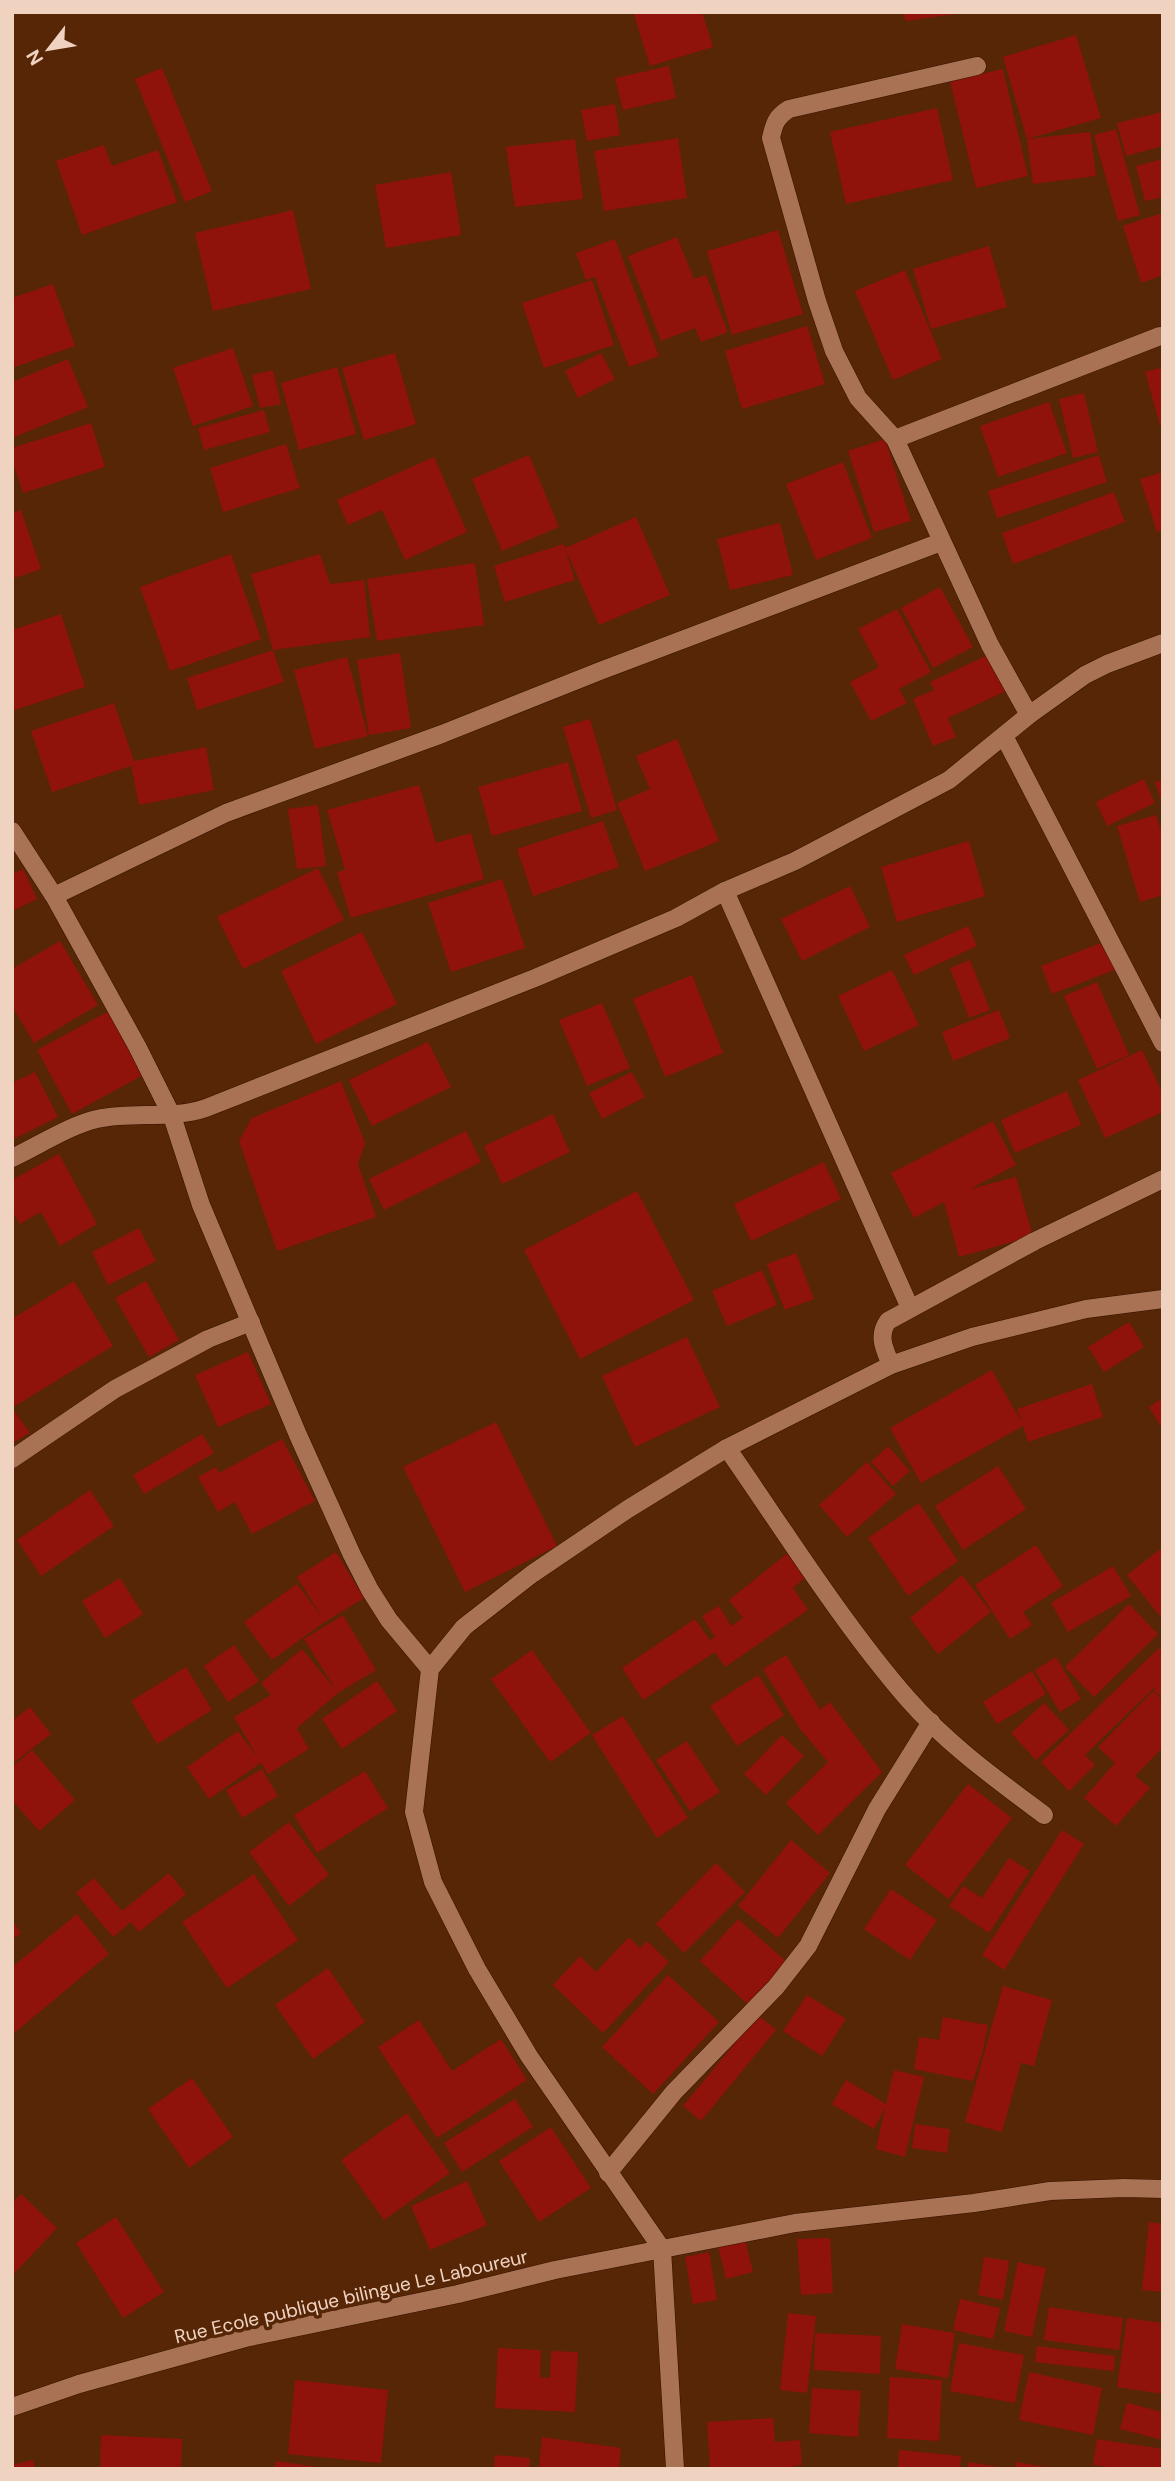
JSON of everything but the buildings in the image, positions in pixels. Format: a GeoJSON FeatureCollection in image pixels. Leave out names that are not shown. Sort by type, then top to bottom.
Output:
{"type":"FeatureCollection","features":[{"type":"Feature","properties":{"kind":"street"},"geometry":{"type":"LineString","coordinates":[[977,66],[789,109],[780,114],[774,123],[771,138],[817,301],[834,351],[858,398],[895,439],[990,645],[1029,715]]}},
{"type":"Feature","properties":{"kind":"street"},"geometry":{"type":"LineString","coordinates":[[895,439],[1160,336]]}},
{"type":"Feature","properties":{"kind":"street"},"geometry":{"type":"LineString","coordinates":[[54,896],[226,813],[442,734],[941,542]]}},
{"type":"Feature","properties":{"kind":"street"},"geometry":{"type":"LineString","coordinates":[[12,1158],[94,1119],[153,1114],[172,1116],[206,1108],[522,983],[676,918],[725,891],[795,861],[949,780],[1029,715],[1085,675],[1163,643]]}},
{"type":"Feature","properties":{"kind":"street"},"geometry":{"type":"LineString","coordinates":[[1004,736],[1163,1043]]}},
{"type":"Feature","properties":{"kind":"street"},"geometry":{"type":"LineString","coordinates":[[12,831],[54,896],[172,1116],[201,1205],[298,1435],[370,1590],[389,1620],[430,1669]]}},
{"type":"Feature","properties":{"kind":"street"},"geometry":{"type":"LineString","coordinates":[[725,891],[910,1308]]}},
{"type":"Feature","properties":{"kind":"street"},"geometry":{"type":"LineString","coordinates":[[891,1365],[884,1346],[883,1328],[888,1321],[1035,1241],[1163,1179]]}},
{"type":"Feature","properties":{"kind":"street"},"geometry":{"type":"LineString","coordinates":[[675,2469],[662,2249],[608,2173],[509,2023],[477,1969],[433,1882],[414,1812],[430,1669],[464,1627],[532,1574],[628,1509],[727,1448],[891,1365],[985,1334],[1086,1309],[1163,1299]]}},
{"type":"Feature","properties":{"kind":"street"},"geometry":{"type":"LineString","coordinates":[[12,1459],[115,1389],[208,1339],[251,1322]]}},
{"type":"Feature","properties":{"kind":"street"},"geometry":{"type":"LineString","coordinates":[[727,1448],[849,1623],[907,1698],[963,1754],[1044,1815]]}},
{"type":"Feature","properties":{"kind":"street"},"geometry":{"type":"LineString","coordinates":[[608,2173],[674,2092],[776,1987],[802,1954],[877,1809],[931,1722]]}},
{"type":"Feature","properties":{"kind":"street","name":"Rue Ecole publique bilingue Le Laboureur"},"geometry":{"type":"LineString","coordinates":[[12,2407],[79,2384],[245,2338],[458,2294],[555,2270],[796,2223],[974,2203],[1050,2191],[1163,2189]]}}]}
